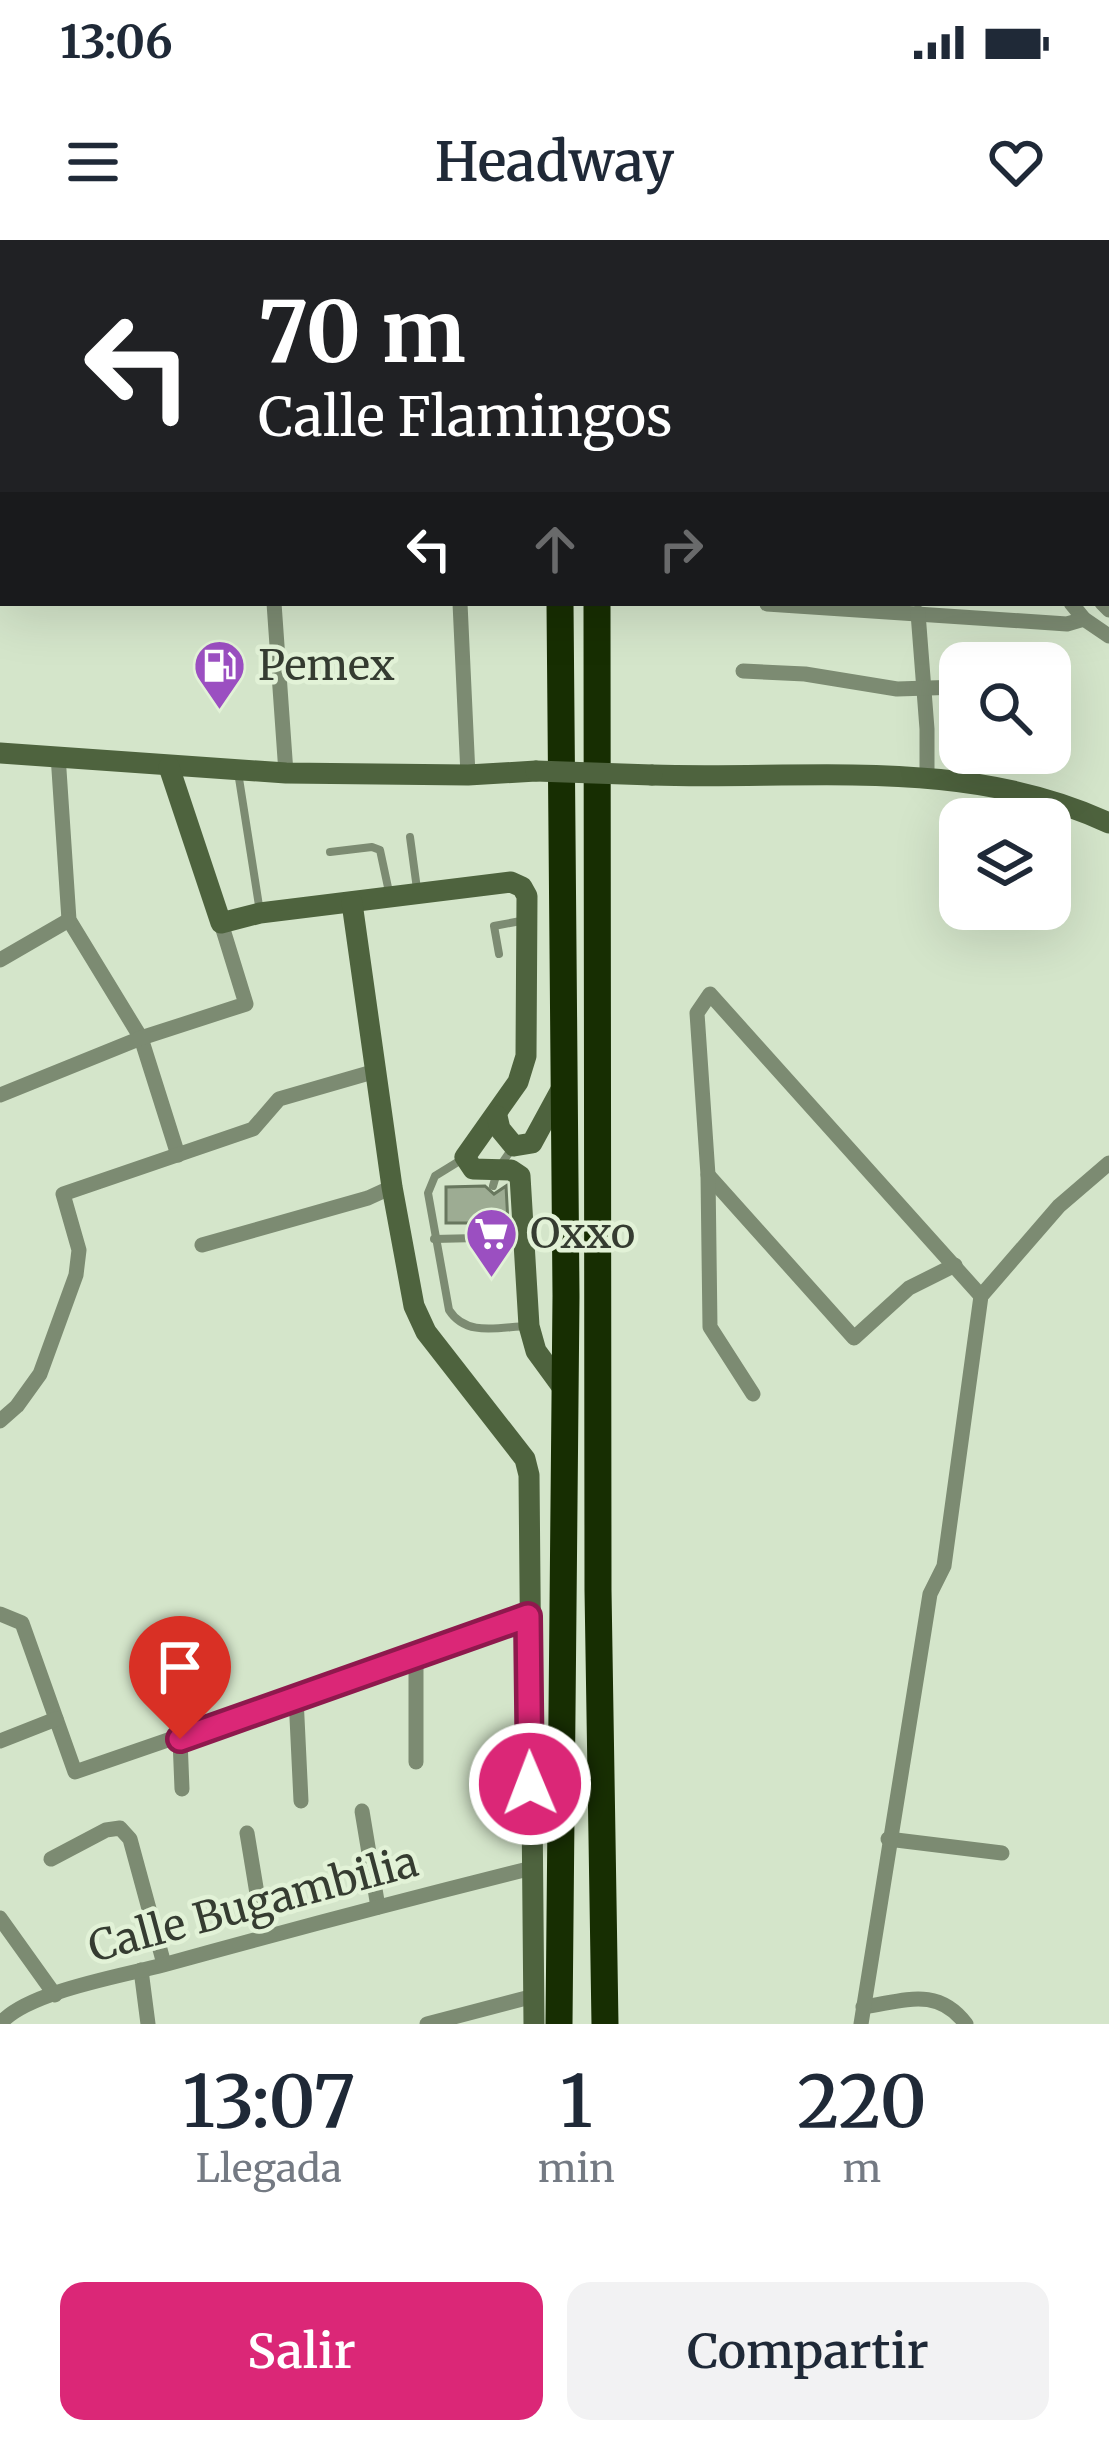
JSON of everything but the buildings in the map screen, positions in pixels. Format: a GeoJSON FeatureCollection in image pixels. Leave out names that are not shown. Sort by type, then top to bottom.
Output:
{"type":"FeatureCollection","features":[{"type":"Feature","properties":{"kind":"highway"},"geometry":{"type":"LineString","coordinates":[[560,606],[566,1296],[560,2024]]}},
{"type":"Feature","properties":{"kind":"highway"},"geometry":{"type":"LineString","coordinates":[[598,606],[598,1590],[605,2024]]}},
{"type":"Feature","properties":{"kind":"street"},"geometry":{"type":"LineString","coordinates":[[274,606],[286,773]]}},
{"type":"Feature","properties":{"kind":"street"},"geometry":{"type":"LineString","coordinates":[[460,606],[468,775]]}},
{"type":"Feature","properties":{"kind":"street"},"geometry":{"type":"LineString","coordinates":[[801,606],[1067,624],[1084,619]]}},
{"type":"Feature","properties":{"kind":"street"},"geometry":{"type":"LineString","coordinates":[[1073,606],[1109,636]]}},
{"type":"Feature","properties":{"kind":"street"},"geometry":{"type":"LineString","coordinates":[[918,613],[927,776]]}},
{"type":"Feature","properties":{"kind":"street"},"geometry":{"type":"LineString","coordinates":[[743,671],[805,674],[897,689],[939,689]]}},
{"type":"Feature","properties":{"kind":"street"},"geometry":{"type":"LineString","coordinates":[[0,753],[286,773],[927,776],[1018,792],[1109,823]]}},
{"type":"Feature","properties":{"kind":"street"},"geometry":{"type":"LineString","coordinates":[[58,755],[69,920],[141,1038],[178,1155]]}},
{"type":"Feature","properties":{"kind":"street"},"geometry":{"type":"LineString","coordinates":[[0,1095],[141,1038],[246,1004],[170,767]]}},
{"type":"Feature","properties":{"kind":"street"},"geometry":{"type":"LineString","coordinates":[[221,923],[260,913],[511,882],[522,887],[528,920],[526,1056],[518,1082],[497,1117],[464,1157],[473,1169],[495,1178],[520,1176],[529,1326],[536,1351],[562,1388]]}},
{"type":"Feature","properties":{"kind":"street"},"geometry":{"type":"LineString","coordinates":[[352,903],[392,1187],[414,1306],[425,1332],[525,1459],[529,1475],[534,2024]]}},
{"type":"Feature","properties":{"kind":"street"},"geometry":{"type":"LineString","coordinates":[[0,960],[69,920]]}},
{"type":"Feature","properties":{"kind":"street"},"geometry":{"type":"LineString","coordinates":[[753,1394],[710,1327],[708,1175],[697,1013],[710,994],[981,1296]]}},
{"type":"Feature","properties":{"kind":"street"},"geometry":{"type":"LineString","coordinates":[[0,1421],[40,1375],[76,1275],[79,1250],[63,1194],[253,1130],[279,1099],[376,1071]]}},
{"type":"Feature","properties":{"kind":"street"},"geometry":{"type":"LineString","coordinates":[[497,1117],[500,1130],[514,1146],[522,1147],[539,1136],[563,1085]]}},
{"type":"Feature","properties":{"kind":"street"},"geometry":{"type":"LineString","coordinates":[[967,2024],[944,2001],[923,1998],[862,2015],[888,1839],[930,1594],[944,1566],[981,1296],[1059,1206],[1109,1163]]}},
{"type":"Feature","properties":{"kind":"street"},"geometry":{"type":"LineString","coordinates":[[708,1175],[854,1338],[909,1288],[955,1265]]}},
{"type":"Feature","properties":{"kind":"street"},"geometry":{"type":"LineString","coordinates":[[202,1245],[392,1187]]}},
{"type":"Feature","properties":{"kind":"street"},"geometry":{"type":"LineString","coordinates":[[0,1614],[22,1623],[75,1772],[528,1616]]}},
{"type":"Feature","properties":{"kind":"street"},"geometry":{"type":"LineString","coordinates":[[416,1656],[416,1762]]}},
{"type":"Feature","properties":{"kind":"street"},"geometry":{"type":"LineString","coordinates":[[296,1697],[301,1802]]}},
{"type":"Feature","properties":{"kind":"street"},"geometry":{"type":"LineString","coordinates":[[0,1741],[56,1719]]}},
{"type":"Feature","properties":{"kind":"street"},"geometry":{"type":"LineString","coordinates":[[180,1739],[182,1790]]}},
{"type":"Feature","properties":{"kind":"street"},"geometry":{"type":"LineString","coordinates":[[362,1811],[378,1907]]}},
{"type":"Feature","properties":{"kind":"street"},"geometry":{"type":"LineString","coordinates":[[51,1859],[106,1830],[120,1828],[130,1838],[164,1964]]}},
{"type":"Feature","properties":{"kind":"street"},"geometry":{"type":"LineString","coordinates":[[247,1833],[264,1936]]}},
{"type":"Feature","properties":{"kind":"street"},"geometry":{"type":"LineString","coordinates":[[888,1839],[1001,1853]]}},
{"type":"Feature","properties":{"kind":"street","name":"Calle Bugambilia"},"geometry":{"type":"LineString","coordinates":[[0,2024],[10,2011],[55,1995],[532,1868]]}},
{"type":"Feature","properties":{"kind":"street"},"geometry":{"type":"LineString","coordinates":[[0,1918],[55,1995]]}},
{"type":"Feature","properties":{"kind":"street"},"geometry":{"type":"LineString","coordinates":[[141,1970],[148,2024]]}},
{"type":"Feature","properties":{"kind":"street"},"geometry":{"type":"LineString","coordinates":[[427,2024],[534,1996]]}},
{"type":"Feature","properties":{"kind":"lane"},"geometry":{"type":"LineString","coordinates":[[238,771],[260,913]]}},
{"type":"Feature","properties":{"kind":"lane"},"geometry":{"type":"LineString","coordinates":[[410,837],[418,895]]}},
{"type":"Feature","properties":{"kind":"lane"},"geometry":{"type":"LineString","coordinates":[[330,852],[380,850],[390,898]]}},
{"type":"Feature","properties":{"kind":"lane"},"geometry":{"type":"LineString","coordinates":[[500,954],[494,926],[528,920]]}},
{"type":"Feature","properties":{"kind":"lane"},"geometry":{"type":"LineString","coordinates":[[495,1178],[514,1146]]}},
{"type":"Feature","properties":{"kind":"lane"},"geometry":{"type":"LineString","coordinates":[[464,1157],[429,1184],[434,1239],[449,1310],[458,1324],[472,1329],[529,1326]]}},
{"type":"Feature","properties":{"kind":"lane"},"geometry":{"type":"LineString","coordinates":[[492,1223],[492,1238]]}},
{"type":"Feature","properties":{"kind":"lane"},"geometry":{"type":"LineString","coordinates":[[434,1239],[526,1238]]}},
{"type":"Feature","properties":{"kind":"place","name":"Pemex"},"geometry":{"type":"Point","coordinates":[219,711]}},
{"type":"Feature","properties":{"kind":"place","name":"Oxxo"},"geometry":{"type":"Point","coordinates":[491,1279]}},
{"type":"Feature","properties":{"kind":"route"},"geometry":{"type":"LineString","coordinates":[[180,1739],[528,1616],[530,1784]]}}]}
